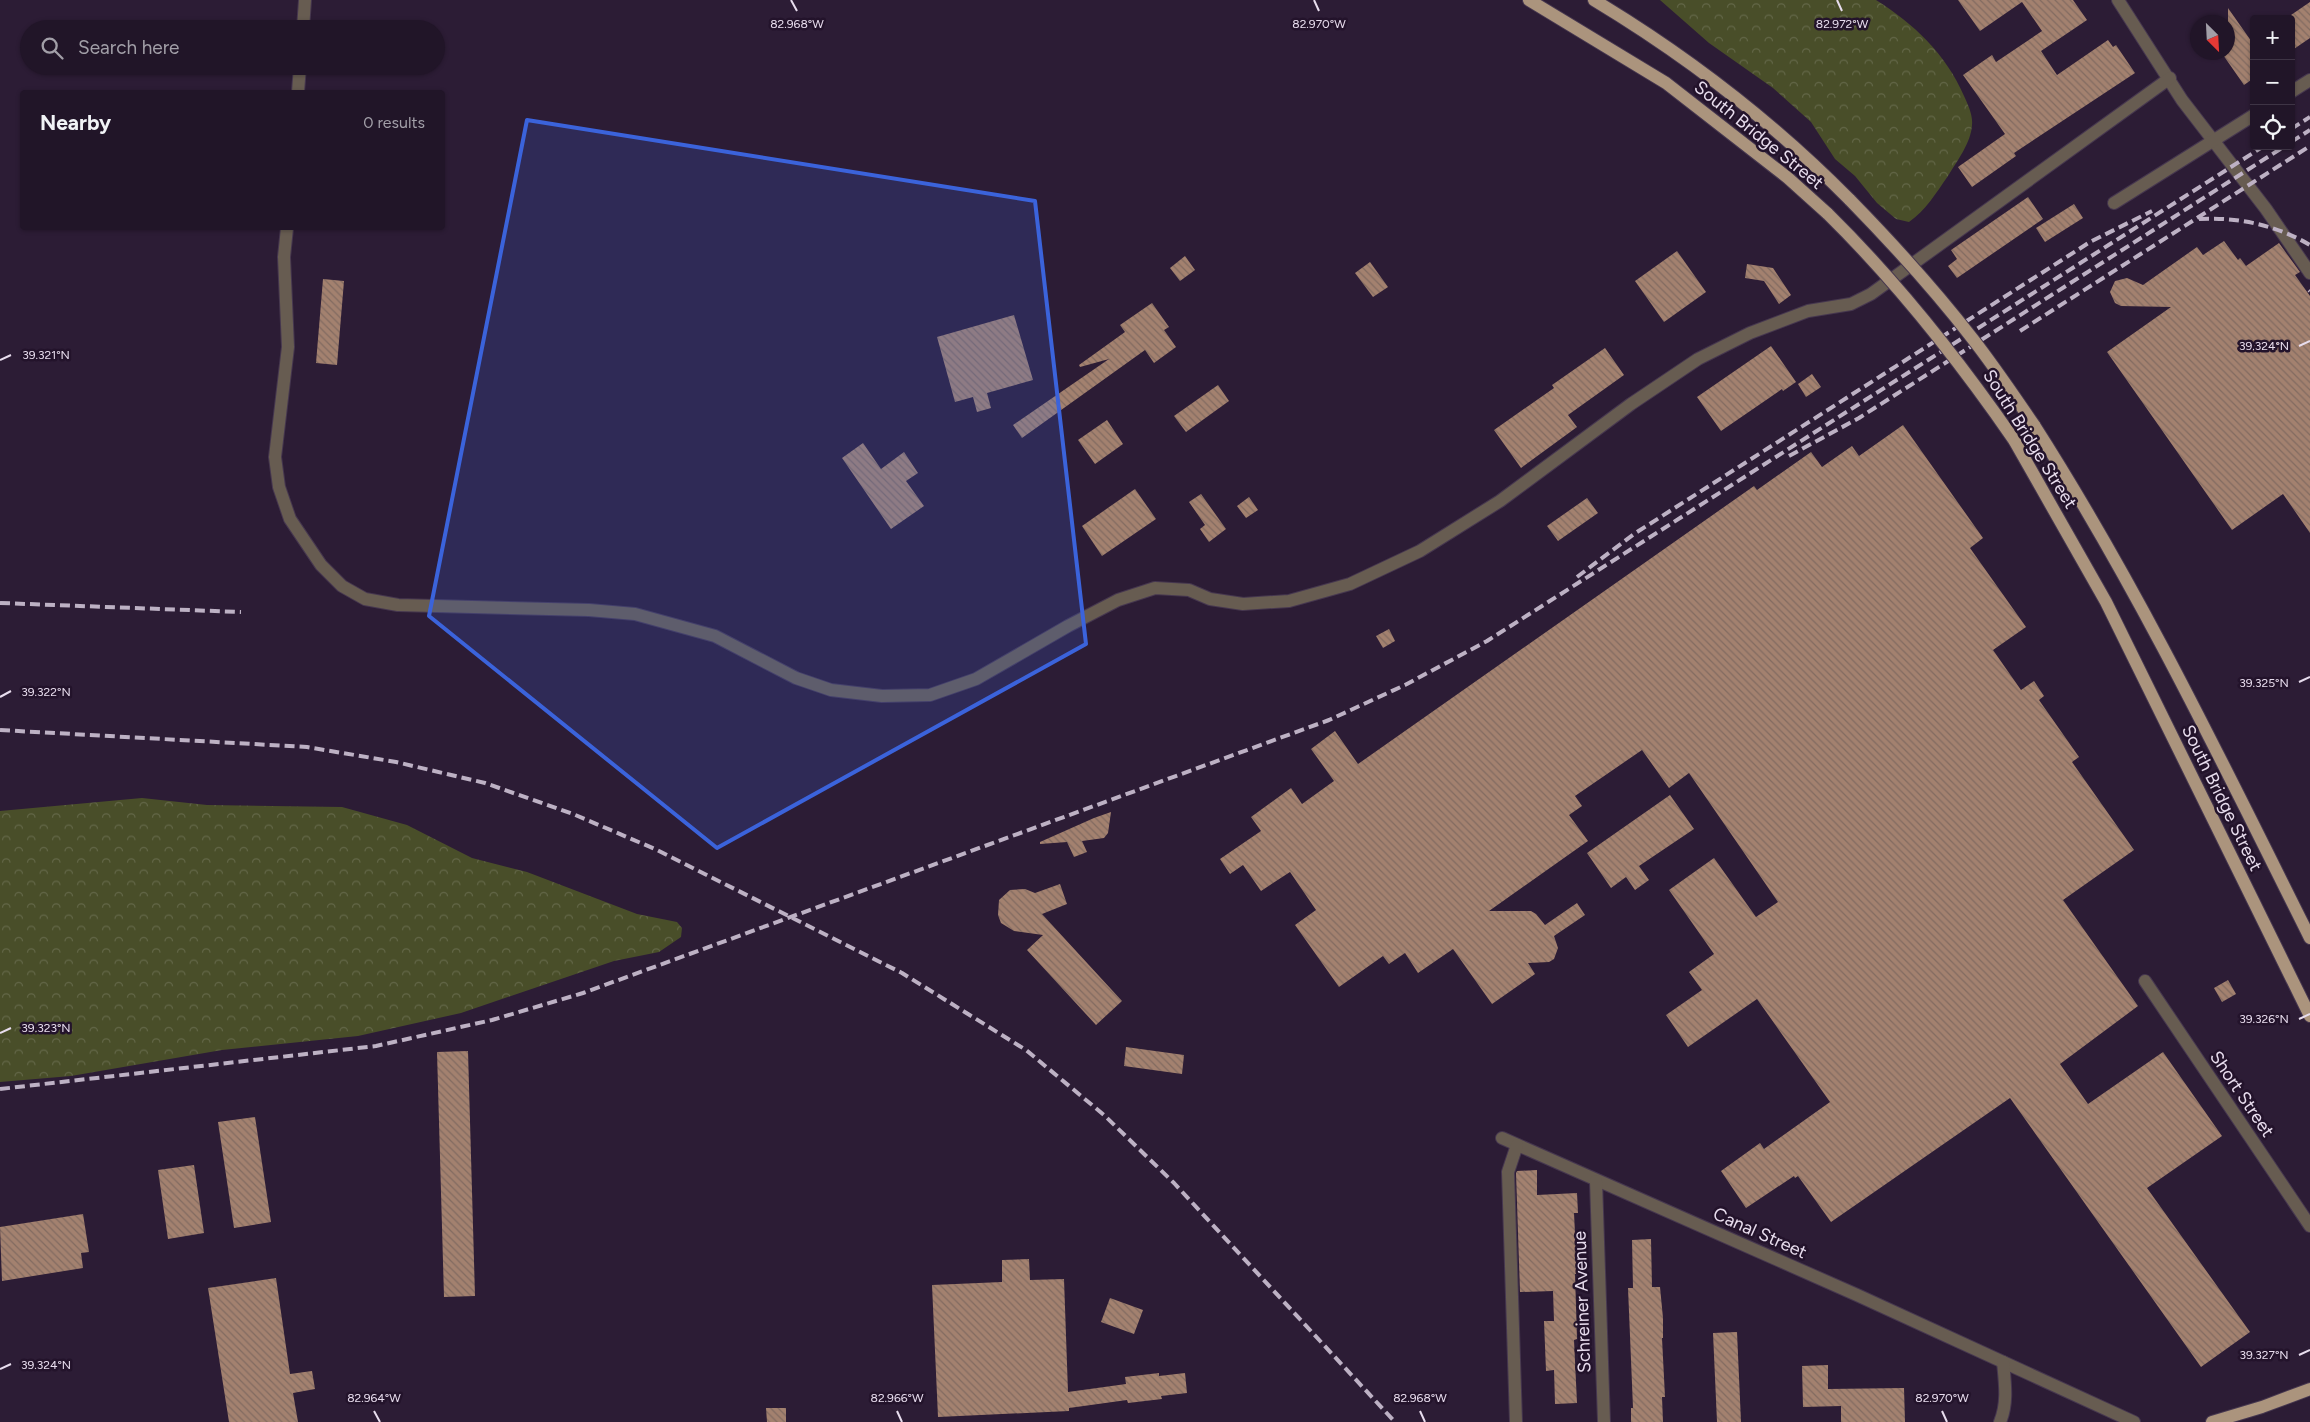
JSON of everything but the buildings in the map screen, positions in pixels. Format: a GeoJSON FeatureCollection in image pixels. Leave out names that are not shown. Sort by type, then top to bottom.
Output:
{"type":"FeatureCollection","features":[{"type":"Feature","properties":{"kind":"main road","name":"South Bridge Street"},"geometry":{"type":"LineString","coordinates":[[1529,0],[1666,83],[1788,178],[1865,251],[1918,311],[1971,378],[2014,440],[2106,602],[2310,1016]]}},
{"type":"Feature","properties":{"kind":"main road","name":"South Bridge Street"},"geometry":{"type":"LineString","coordinates":[[1594,0],[1689,61],[1813,163],[1886,237],[1973,339],[2034,425],[2079,496],[2148,619],[2310,938]]}},
{"type":"Feature","properties":{"kind":"main road"},"geometry":{"type":"LineString","coordinates":[[2212,1422],[2262,1407],[2310,1389]]}},
{"type":"Feature","properties":{"kind":"street"},"geometry":{"type":"LineString","coordinates":[[304,20],[305,0]]}},
{"type":"Feature","properties":{"kind":"street"},"geometry":{"type":"LineString","coordinates":[[2118,0],[2170,78],[2182,100],[2266,209],[2310,273]]}},
{"type":"Feature","properties":{"kind":"street"},"geometry":{"type":"LineString","coordinates":[[298,90],[299,75]]}},
{"type":"Feature","properties":{"kind":"street"},"geometry":{"type":"LineString","coordinates":[[287,230],[284,257],[288,347],[275,457],[279,487],[290,519],[305,543],[342,586],[365,599],[398,605],[589,610],[635,614],[715,636],[796,678],[830,690],[882,696],[930,695],[976,679],[1068,626],[1118,600],[1155,588],[1189,590],[1210,599],[1243,604],[1289,601],[1350,584],[1420,551],[1500,501],[1631,404],[1698,359],[1750,333],[1808,311],[1851,304],[1871,294],[2170,78]]}},
{"type":"Feature","properties":{"kind":"street"},"geometry":{"type":"LineString","coordinates":[[2295,89],[2310,80]]}},
{"type":"Feature","properties":{"kind":"street"},"geometry":{"type":"LineString","coordinates":[[2114,203],[2250,117]]}},
{"type":"Feature","properties":{"kind":"street","name":"Short Street"},"geometry":{"type":"LineString","coordinates":[[2144,981],[2310,1226]]}},
{"type":"Feature","properties":{"kind":"street","name":"Canal Street"},"geometry":{"type":"LineString","coordinates":[[1502,1138],[1857,1295],[2134,1422]]}},
{"type":"Feature","properties":{"kind":"street"},"geometry":{"type":"LineString","coordinates":[[1516,1422],[1508,1172],[1518,1145]]}},
{"type":"Feature","properties":{"kind":"street","name":"Schreiner Avenue"},"geometry":{"type":"LineString","coordinates":[[1596,1181],[1604,1422]]}},
{"type":"Feature","properties":{"kind":"street"},"geometry":{"type":"LineString","coordinates":[[2000,1422],[2006,1391],[2003,1362]]}},
{"type":"Feature","properties":{"kind":"highlighted area"},"geometry":{"type":"Polygon","coordinates":[[[527,120],[1035,201],[1086,644],[717,848],[429,616],[527,120]]]}},
{"type":"Feature","properties":{"kind":"green space"},"geometry":{"type":"Polygon","coordinates":[[[1660,0],[1876,0],[1903,19],[1928,41],[1957,81],[1967,103],[1972,121],[1971,132],[1966,145],[1948,176],[1921,212],[1909,222],[1896,219],[1877,203],[1855,176],[1835,159],[1811,122],[1773,88],[1709,43],[1660,0]]]}},
{"type":"Feature","properties":{"kind":"green space"},"geometry":{"type":"Polygon","coordinates":[[[142,798],[207,805],[342,807],[407,825],[472,858],[527,872],[637,914],[677,922],[682,928],[681,937],[659,952],[614,961],[461,1013],[358,1036],[222,1050],[71,1076],[0,1082],[0,811],[142,798]]]}},
{"type":"Feature","properties":{"kind":"railway"},"geometry":{"type":"LineString","coordinates":[[2295,126],[2310,117]]}},
{"type":"Feature","properties":{"kind":"railway"},"geometry":{"type":"LineString","coordinates":[[2295,139],[2310,130]]}},
{"type":"Feature","properties":{"kind":"railway"},"geometry":{"type":"LineString","coordinates":[[2020,331],[2310,146]]}},
{"type":"Feature","properties":{"kind":"railway"},"geometry":{"type":"LineString","coordinates":[[0,1089],[376,1046],[492,1020],[583,993],[1329,720],[1405,685],[1487,641],[2258,150]]}},
{"type":"Feature","properties":{"kind":"railway"},"geometry":{"type":"LineString","coordinates":[[1789,456],[1859,418],[2279,150]]}},
{"type":"Feature","properties":{"kind":"railway"},"geometry":{"type":"LineString","coordinates":[[1577,577],[1634,534],[2090,242],[2152,211]]}},
{"type":"Feature","properties":{"kind":"railway"},"geometry":{"type":"LineString","coordinates":[[2199,219],[2228,219],[2270,227],[2310,245]]}},
{"type":"Feature","properties":{"kind":"railway"},"geometry":{"type":"LineString","coordinates":[[0,603],[241,612]]}},
{"type":"Feature","properties":{"kind":"railway"},"geometry":{"type":"LineString","coordinates":[[0,730],[307,747],[396,762],[485,783],[573,814],[655,849],[902,973],[1026,1050],[1104,1115],[1174,1183],[1395,1422]]}}]}
